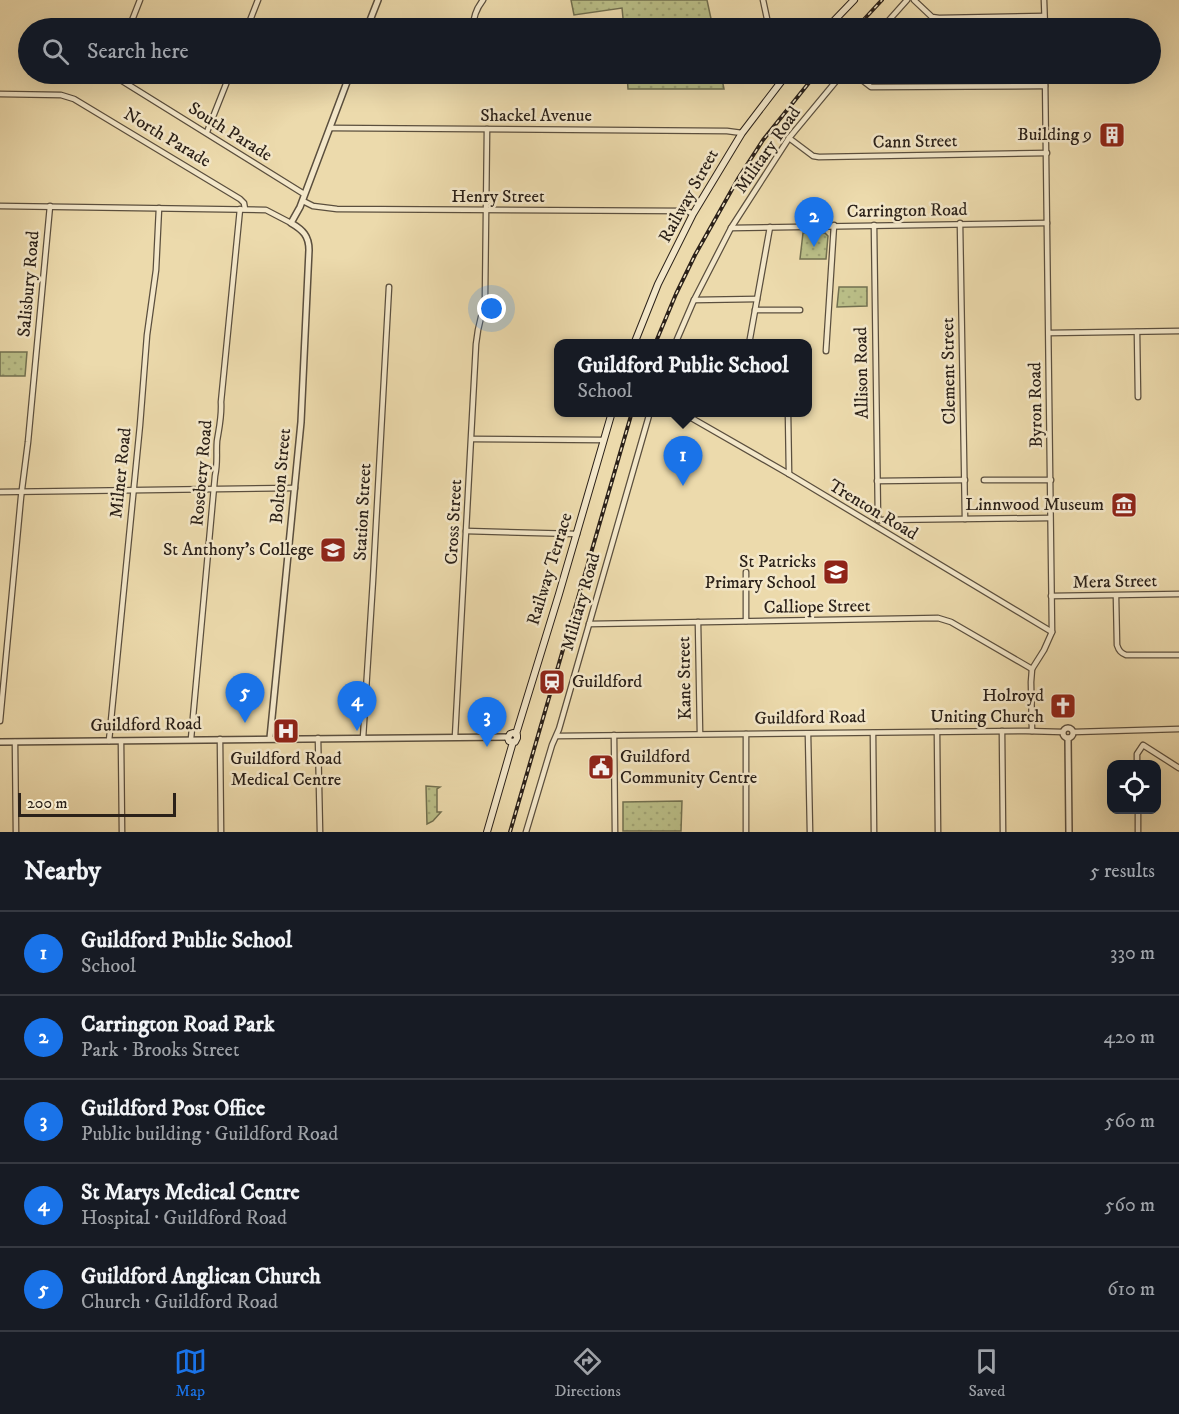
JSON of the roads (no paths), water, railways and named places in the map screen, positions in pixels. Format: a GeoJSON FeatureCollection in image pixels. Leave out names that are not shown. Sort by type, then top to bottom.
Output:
{"type":"FeatureCollection","features":[{"type":"Feature","properties":{"kind":"main road"},"geometry":{"type":"LineString","coordinates":[[837,18],[854,0]]}},
{"type":"Feature","properties":{"kind":"main road","name":"Railway Street"},"geometry":{"type":"LineString","coordinates":[[636,339],[658,284],[693,214],[742,133],[778,84]]}},
{"type":"Feature","properties":{"kind":"main road","name":"Railway Terrace"},"geometry":{"type":"LineString","coordinates":[[510,740],[517,740],[516,734],[610,417]]}},
{"type":"Feature","properties":{"kind":"main road"},"geometry":{"type":"LineString","coordinates":[[487,832],[510,740]]}},
{"type":"Feature","properties":{"kind":"street"},"geometry":{"type":"LineString","coordinates":[[133,18],[140,0]]}},
{"type":"Feature","properties":{"kind":"street"},"geometry":{"type":"LineString","coordinates":[[251,18],[258,0]]}},
{"type":"Feature","properties":{"kind":"street"},"geometry":{"type":"LineString","coordinates":[[372,18],[378,0]]}},
{"type":"Feature","properties":{"kind":"street"},"geometry":{"type":"LineString","coordinates":[[474,18],[483,0]]}},
{"type":"Feature","properties":{"kind":"street"},"geometry":{"type":"LineString","coordinates":[[763,0],[767,18]]}},
{"type":"Feature","properties":{"kind":"street"},"geometry":{"type":"LineString","coordinates":[[891,18],[908,0]]}},
{"type":"Feature","properties":{"kind":"street"},"geometry":{"type":"LineString","coordinates":[[914,0],[932,17],[939,18],[1044,16],[1044,0]]}},
{"type":"Feature","properties":{"kind":"street","name":"South Parade"},"geometry":{"type":"LineString","coordinates":[[128,84],[304,194]]}},
{"type":"Feature","properties":{"kind":"street"},"geometry":{"type":"LineString","coordinates":[[207,132],[226,84]]}},
{"type":"Feature","properties":{"kind":"street"},"geometry":{"type":"LineString","coordinates":[[0,206],[266,210],[291,223],[302,204],[346,84]]}},
{"type":"Feature","properties":{"kind":"street","name":"Military Road"},"geometry":{"type":"LineString","coordinates":[[677,339],[694,300],[731,228],[789,138],[834,84]]}},
{"type":"Feature","properties":{"kind":"street"},"geometry":{"type":"LineString","coordinates":[[867,84],[871,87],[1046,86]]}},
{"type":"Feature","properties":{"kind":"street","name":"Byron Road"},"geometry":{"type":"LineString","coordinates":[[1032,669],[1052,632],[1046,86]]}},
{"type":"Feature","properties":{"kind":"street","name":"North Parade"},"geometry":{"type":"LineString","coordinates":[[0,94],[68,96],[240,199],[244,203],[243,209]]}},
{"type":"Feature","properties":{"kind":"street","name":"Shackel Avenue"},"geometry":{"type":"LineString","coordinates":[[330,128],[727,131],[742,133]]}},
{"type":"Feature","properties":{"kind":"street","name":"Cross Street"},"geometry":{"type":"LineString","coordinates":[[455,737],[476,344],[485,300],[487,129]]}},
{"type":"Feature","properties":{"kind":"street","name":"Cann Street"},"geometry":{"type":"LineString","coordinates":[[789,138],[813,156],[819,157],[1047,153]]}},
{"type":"Feature","properties":{"kind":"street","name":"Henry Street"},"geometry":{"type":"LineString","coordinates":[[302,204],[337,209],[687,211],[693,214]]}},
{"type":"Feature","properties":{"kind":"street","name":"Salisbury Road"},"geometry":{"type":"LineString","coordinates":[[0,721],[50,207]]}},
{"type":"Feature","properties":{"kind":"street","name":"Milner Road"},"geometry":{"type":"LineString","coordinates":[[109,741],[147,335],[156,270],[159,208]]}},
{"type":"Feature","properties":{"kind":"street","name":"Rosebery Road"},"geometry":{"type":"LineString","coordinates":[[190,739],[218,461],[217,442],[221,402],[243,209]]}},
{"type":"Feature","properties":{"kind":"street","name":"Bolton Street"},"geometry":{"type":"LineString","coordinates":[[270,738],[301,422],[309,250],[306,233],[291,223]]}},
{"type":"Feature","properties":{"kind":"street","name":"Clement Street"},"geometry":{"type":"LineString","coordinates":[[960,223],[965,519]]}},
{"type":"Feature","properties":{"kind":"street","name":"Carrington Road"},"geometry":{"type":"LineString","coordinates":[[731,228],[1047,223]]}},
{"type":"Feature","properties":{"kind":"street"},"geometry":{"type":"LineString","coordinates":[[826,351],[834,225]]}},
{"type":"Feature","properties":{"kind":"street","name":"Allison Road"},"geometry":{"type":"LineString","coordinates":[[874,225],[879,520]]}},
{"type":"Feature","properties":{"kind":"street"},"geometry":{"type":"LineString","coordinates":[[750,339],[770,226]]}},
{"type":"Feature","properties":{"kind":"street","name":"Station Street"},"geometry":{"type":"LineString","coordinates":[[363,738],[389,287]]}},
{"type":"Feature","properties":{"kind":"street"},"geometry":{"type":"LineString","coordinates":[[694,300],[757,299]]}},
{"type":"Feature","properties":{"kind":"street"},"geometry":{"type":"LineString","coordinates":[[755,310],[801,310]]}},
{"type":"Feature","properties":{"kind":"street"},"geometry":{"type":"LineString","coordinates":[[1049,333],[1179,331]]}},
{"type":"Feature","properties":{"kind":"street"},"geometry":{"type":"LineString","coordinates":[[1137,332],[1138,397]]}},
{"type":"Feature","properties":{"kind":"street","name":"Military Road"},"geometry":{"type":"LineString","coordinates":[[526,832],[552,745],[557,736],[649,417]]}},
{"type":"Feature","properties":{"kind":"street","name":"Trenton Road"},"geometry":{"type":"LineString","coordinates":[[690,417],[1052,632]]}},
{"type":"Feature","properties":{"kind":"street"},"geometry":{"type":"LineString","coordinates":[[788,417],[789,474]]}},
{"type":"Feature","properties":{"kind":"street"},"geometry":{"type":"LineString","coordinates":[[472,439],[603,440]]}},
{"type":"Feature","properties":{"kind":"street"},"geometry":{"type":"LineString","coordinates":[[877,481],[965,480]]}},
{"type":"Feature","properties":{"kind":"street"},"geometry":{"type":"LineString","coordinates":[[984,480],[1051,480]]}},
{"type":"Feature","properties":{"kind":"street"},"geometry":{"type":"LineString","coordinates":[[0,492],[295,488]]}},
{"type":"Feature","properties":{"kind":"street"},"geometry":{"type":"LineString","coordinates":[[873,526],[879,520],[1050,518]]}},
{"type":"Feature","properties":{"kind":"street"},"geometry":{"type":"LineString","coordinates":[[466,531],[577,534]]}},
{"type":"Feature","properties":{"kind":"street"},"geometry":{"type":"LineString","coordinates":[[746,572],[746,621]]}},
{"type":"Feature","properties":{"kind":"street","name":"Mera Street"},"geometry":{"type":"LineString","coordinates":[[1051,596],[1179,594]]}},
{"type":"Feature","properties":{"kind":"street"},"geometry":{"type":"LineString","coordinates":[[1116,596],[1118,645],[1122,653],[1126,655],[1179,655]]}},
{"type":"Feature","properties":{"kind":"street","name":"Calliope Street"},"geometry":{"type":"LineString","coordinates":[[589,624],[938,618],[951,622],[1032,669]]}},
{"type":"Feature","properties":{"kind":"street","name":"Kane Street"},"geometry":{"type":"LineString","coordinates":[[698,622],[700,734]]}},
{"type":"Feature","properties":{"kind":"street"},"geometry":{"type":"LineString","coordinates":[[1032,669],[1032,731]]}},
{"type":"Feature","properties":{"kind":"street"},"geometry":{"type":"LineString","coordinates":[[1070,832],[1068,738],[1063,732],[1068,728],[1073,732],[1177,730]]}},
{"type":"Feature","properties":{"kind":"street"},"geometry":{"type":"LineString","coordinates":[[1002,731],[1003,832]]}},
{"type":"Feature","properties":{"kind":"street"},"geometry":{"type":"LineString","coordinates":[[937,732],[938,832]]}},
{"type":"Feature","properties":{"kind":"street","name":"Guildford Road"},"geometry":{"type":"LineString","coordinates":[[557,736],[1063,732]]}},
{"type":"Feature","properties":{"kind":"street"},"geometry":{"type":"LineString","coordinates":[[1068,738],[1073,732]]}},
{"type":"Feature","properties":{"kind":"street"},"geometry":{"type":"LineString","coordinates":[[873,733],[874,832]]}},
{"type":"Feature","properties":{"kind":"street"},"geometry":{"type":"LineString","coordinates":[[746,734],[746,832]]}},
{"type":"Feature","properties":{"kind":"street"},"geometry":{"type":"LineString","coordinates":[[808,734],[810,832]]}},
{"type":"Feature","properties":{"kind":"street"},"geometry":{"type":"LineString","coordinates":[[614,735],[615,832]]}},
{"type":"Feature","properties":{"kind":"street","name":"Guildford Road"},"geometry":{"type":"LineString","coordinates":[[0,742],[455,737],[510,740]]}},
{"type":"Feature","properties":{"kind":"street"},"geometry":{"type":"LineString","coordinates":[[318,738],[320,832]]}},
{"type":"Feature","properties":{"kind":"street"},"geometry":{"type":"LineString","coordinates":[[220,739],[220,832]]}},
{"type":"Feature","properties":{"kind":"street"},"geometry":{"type":"LineString","coordinates":[[121,741],[122,832]]}},
{"type":"Feature","properties":{"kind":"street"},"geometry":{"type":"LineString","coordinates":[[15,742],[16,832]]}},
{"type":"Feature","properties":{"kind":"street"},"geometry":{"type":"LineString","coordinates":[[1137,760],[1137,754],[1143,745],[1179,768]]}},
{"type":"Feature","properties":{"kind":"street"},"geometry":{"type":"LineString","coordinates":[[1138,814],[1138,832]]}},
{"type":"Feature","properties":{"kind":"railway"},"geometry":{"type":"LineString","coordinates":[[865,18],[882,0]]}},
{"type":"Feature","properties":{"kind":"railway"},"geometry":{"type":"LineString","coordinates":[[657,339],[695,255],[739,177],[763,140],[808,84]]}},
{"type":"Feature","properties":{"kind":"railway"},"geometry":{"type":"LineString","coordinates":[[510,832],[631,417]]}},
{"type":"Feature","properties":{"kind":"place","name":"Building 9"},"geometry":{"type":"Point","coordinates":[1112,135]}},
{"type":"Feature","properties":{"kind":"place","name":"Carrington Road Park"},"geometry":{"type":"Point","coordinates":[814,247]}},
{"type":"Feature","properties":{"kind":"place","name":"Guildford Public School"},"geometry":{"type":"Point","coordinates":[683,486]}},
{"type":"Feature","properties":{"kind":"place","name":"Linnwood Museum"},"geometry":{"type":"Point","coordinates":[1124,505]}},
{"type":"Feature","properties":{"kind":"place","name":"St Anthony's College"},"geometry":{"type":"Point","coordinates":[333,550]}},
{"type":"Feature","properties":{"kind":"place","name":"St Patricks Primary School"},"geometry":{"type":"Point","coordinates":[836,572]}},
{"type":"Feature","properties":{"kind":"place","name":"Guildford"},"geometry":{"type":"Point","coordinates":[552,682]}},
{"type":"Feature","properties":{"kind":"place","name":"Holroyd Uniting Church"},"geometry":{"type":"Point","coordinates":[1063,706]}},
{"type":"Feature","properties":{"kind":"place","name":"Guildford Anglican Church"},"geometry":{"type":"Point","coordinates":[245,723]}},
{"type":"Feature","properties":{"kind":"place","name":"Guildford Road Medical Centre"},"geometry":{"type":"Point","coordinates":[286,731]}},
{"type":"Feature","properties":{"kind":"place","name":"St Marys Medical Centre"},"geometry":{"type":"Point","coordinates":[357,731]}},
{"type":"Feature","properties":{"kind":"place","name":"Guildford Post Office"},"geometry":{"type":"Point","coordinates":[487,747]}},
{"type":"Feature","properties":{"kind":"place","name":"Guildford Community Centre"},"geometry":{"type":"Point","coordinates":[601,767]}}]}
